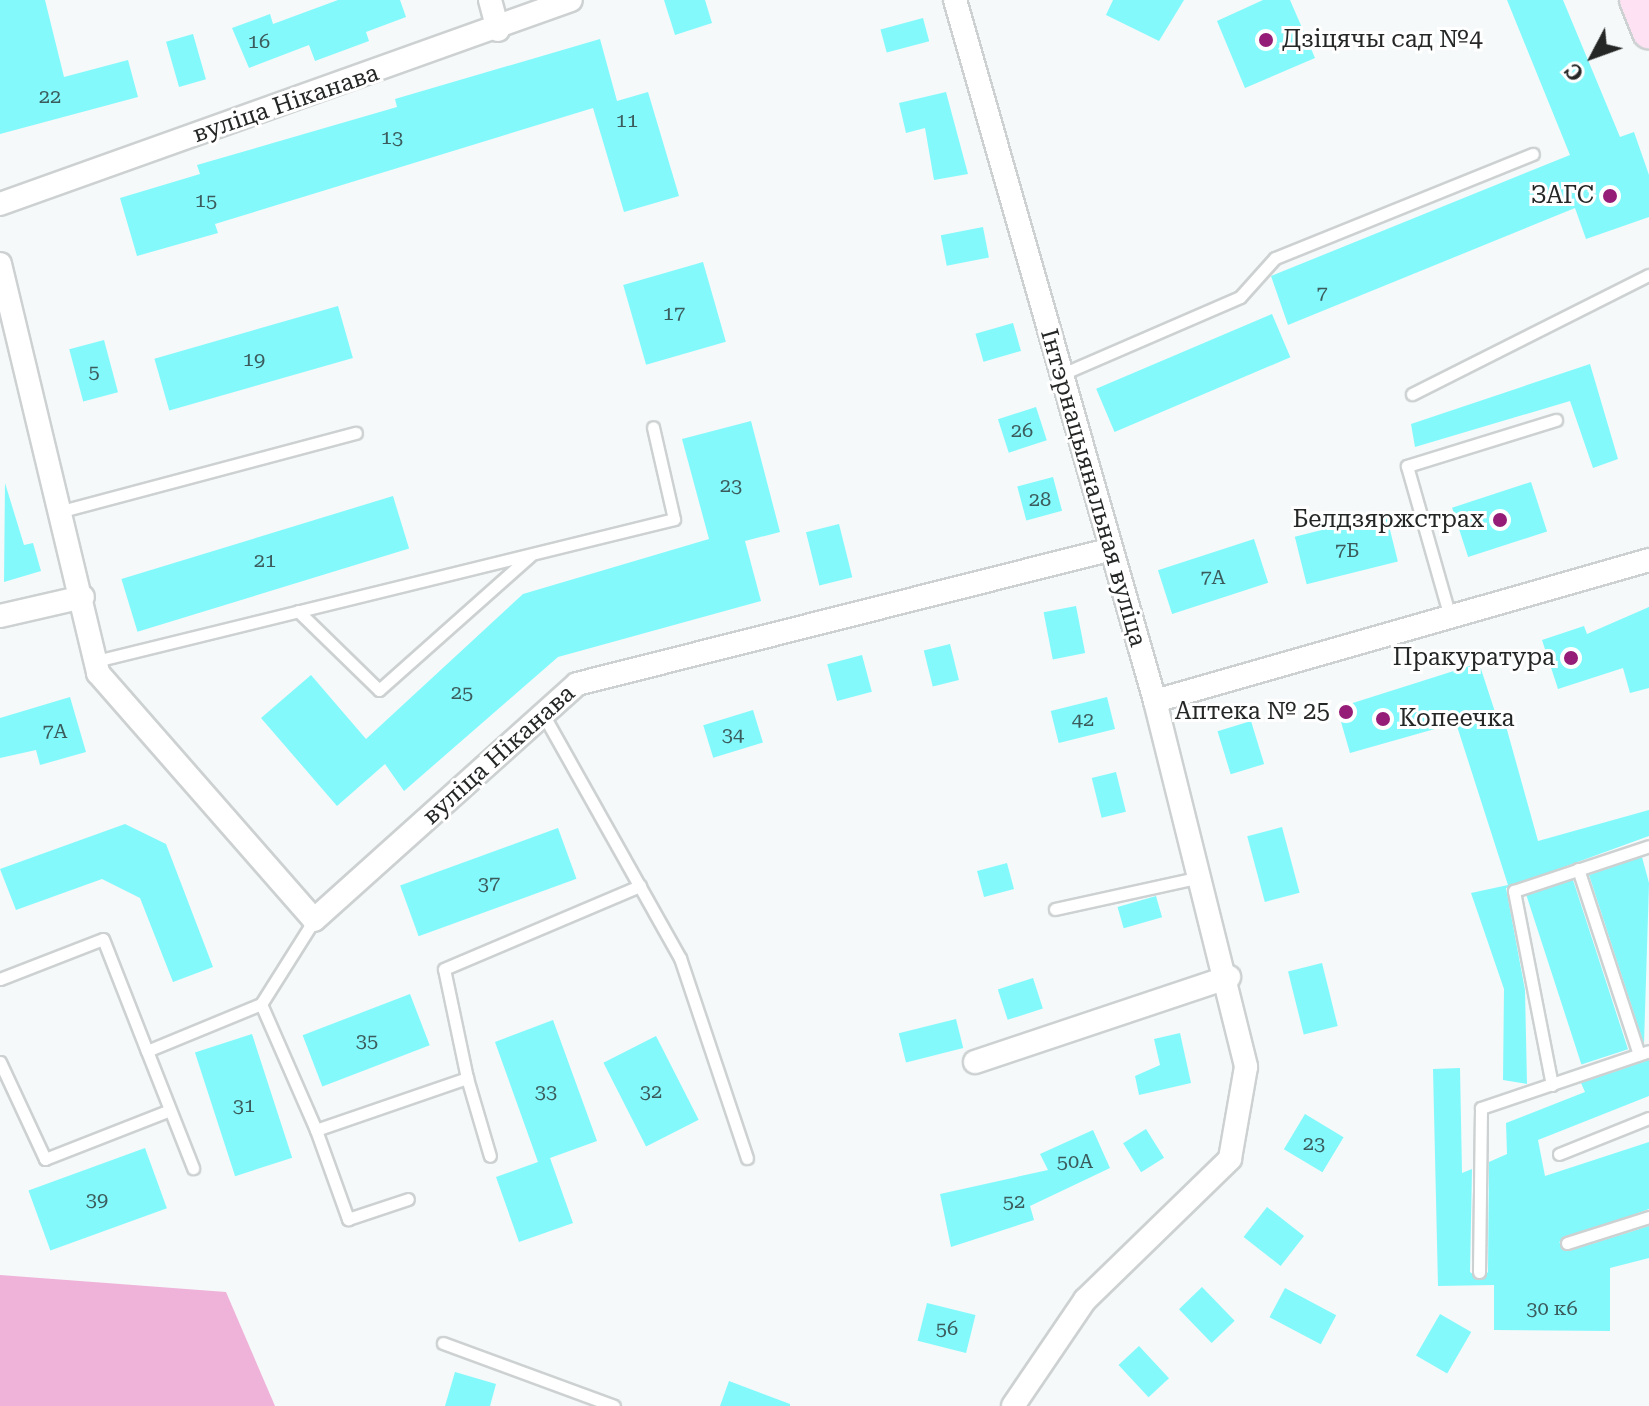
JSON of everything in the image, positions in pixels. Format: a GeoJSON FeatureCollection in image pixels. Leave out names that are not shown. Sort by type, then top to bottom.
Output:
{"type":"FeatureCollection","features":[{"type":"Feature","properties":{"kind":"main road"},"geometry":{"type":"LineString","coordinates":[[1636,0],[1649,32]]}},
{"type":"Feature","properties":{"kind":"street"},"geometry":{"type":"LineString","coordinates":[[490,0],[498,30]]}},
{"type":"Feature","properties":{"kind":"street","name":"вуліца Ніканава"},"geometry":{"type":"LineString","coordinates":[[0,204],[498,30],[571,0]]}},
{"type":"Feature","properties":{"kind":"street","name":"Інтэрнацыянальная вуліца"},"geometry":{"type":"LineString","coordinates":[[955,0],[1108,550],[1155,701],[1229,977],[1246,1067],[1230,1159],[1085,1300],[1013,1406]]}},
{"type":"Feature","properties":{"kind":"street"},"geometry":{"type":"LineString","coordinates":[[0,264],[83,597],[98,673],[314,920]]}},
{"type":"Feature","properties":{"kind":"street","name":"вуліца Ніканава"},"geometry":{"type":"LineString","coordinates":[[314,920],[577,684],[1108,550]]}},
{"type":"Feature","properties":{"kind":"street"},"geometry":{"type":"LineString","coordinates":[[1155,701],[1649,560]]}},
{"type":"Feature","properties":{"kind":"street"},"geometry":{"type":"LineString","coordinates":[[0,616],[83,597]]}},
{"type":"Feature","properties":{"kind":"street"},"geometry":{"type":"LineString","coordinates":[[975,1062],[1229,977]]}},
{"type":"Feature","properties":{"kind":"lane"},"geometry":{"type":"LineString","coordinates":[[1060,375],[1240,297],[1275,258],[1533,154]]}},
{"type":"Feature","properties":{"kind":"lane"},"geometry":{"type":"LineString","coordinates":[[1412,394],[1649,275]]}},
{"type":"Feature","properties":{"kind":"lane"},"geometry":{"type":"LineString","coordinates":[[1450,617],[1407,466],[1556,420]]}},
{"type":"Feature","properties":{"kind":"lane"},"geometry":{"type":"LineString","coordinates":[[96,661],[674,519],[653,427]]}},
{"type":"Feature","properties":{"kind":"lane"},"geometry":{"type":"LineString","coordinates":[[62,511],[356,433]]}},
{"type":"Feature","properties":{"kind":"lane"},"geometry":{"type":"LineString","coordinates":[[298,611],[379,690],[531,554]]}},
{"type":"Feature","properties":{"kind":"lane"},"geometry":{"type":"LineString","coordinates":[[543,714],[680,958],[747,1158]]}},
{"type":"Feature","properties":{"kind":"lane"},"geometry":{"type":"LineString","coordinates":[[1552,1085],[1514,891],[1649,846]]}},
{"type":"Feature","properties":{"kind":"lane"},"geometry":{"type":"LineString","coordinates":[[1479,1272],[1481,1108],[1644,1052],[1578,869]]}},
{"type":"Feature","properties":{"kind":"lane"},"geometry":{"type":"LineString","coordinates":[[1055,909],[1202,877]]}},
{"type":"Feature","properties":{"kind":"lane"},"geometry":{"type":"LineString","coordinates":[[490,1156],[467,1078],[444,969],[640,886]]}},
{"type":"Feature","properties":{"kind":"lane"},"geometry":{"type":"LineString","coordinates":[[147,1051],[261,1004],[314,920]]}},
{"type":"Feature","properties":{"kind":"lane"},"geometry":{"type":"LineString","coordinates":[[0,979],[103,939],[193,1168]]}},
{"type":"Feature","properties":{"kind":"lane"},"geometry":{"type":"LineString","coordinates":[[261,1004],[316,1130],[348,1219],[408,1199]]}},
{"type":"Feature","properties":{"kind":"lane"},"geometry":{"type":"LineString","coordinates":[[0,1062],[45,1159],[170,1110]]}},
{"type":"Feature","properties":{"kind":"lane"},"geometry":{"type":"LineString","coordinates":[[316,1130],[467,1078]]}},
{"type":"Feature","properties":{"kind":"lane"},"geometry":{"type":"LineString","coordinates":[[1559,1154],[1649,1118]]}},
{"type":"Feature","properties":{"kind":"lane"},"geometry":{"type":"LineString","coordinates":[[1567,1243],[1649,1217]]}},
{"type":"Feature","properties":{"kind":"lane"},"geometry":{"type":"LineString","coordinates":[[443,1343],[614,1406]]}},
{"type":"Feature","properties":{"kind":"shaded area"},"geometry":{"type":"Polygon","coordinates":[[[0,1275],[226,1292],[275,1406],[0,1406],[0,1275]]]}},
{"type":"Feature","properties":{"kind":"building"},"geometry":{"type":"Polygon","coordinates":[[[0,0],[45,0],[64,77],[128,60],[138,97],[0,134],[0,0]]]}},
{"type":"Feature","properties":{"kind":"building"},"geometry":{"type":"Polygon","coordinates":[[[338,0],[400,0],[406,17],[366,32],[369,41],[315,61],[309,45],[249,68],[232,28],[270,14],[273,24],[338,0]]]}},
{"type":"Feature","properties":{"kind":"building"},"geometry":{"type":"Polygon","coordinates":[[[664,0],[705,0],[712,23],[675,35],[664,0]]]}},
{"type":"Feature","properties":{"kind":"building"},"geometry":{"type":"Polygon","coordinates":[[[1113,0],[1184,0],[1159,41],[1106,15],[1113,0]]]}},
{"type":"Feature","properties":{"kind":"building","name":"Дзіцячы сад №4"},"geometry":{"type":"Polygon","coordinates":[[[1263,0],[1290,0],[1315,58],[1245,88],[1217,21],[1263,0]]]}},
{"type":"Feature","properties":{"kind":"building"},"geometry":{"type":"Polygon","coordinates":[[[1507,0],[1563,0],[1620,137],[1634,132],[1649,175],[1649,217],[1586,239],[1575,208],[1288,325],[1271,276],[1570,155],[1507,0]]]}},
{"type":"Feature","properties":{"kind":"building"},"geometry":{"type":"Polygon","coordinates":[[[923,18],[929,41],[887,53],[880,29],[923,18]]]}},
{"type":"Feature","properties":{"kind":"building"},"geometry":{"type":"Polygon","coordinates":[[[193,34],[206,79],[179,87],[166,42],[193,34]]]}},
{"type":"Feature","properties":{"kind":"building"},"geometry":{"type":"Polygon","coordinates":[[[600,39],[617,101],[648,92],[679,196],[624,212],[593,108],[215,224],[218,233],[137,256],[120,198],[200,174],[197,165],[397,107],[395,99],[600,39]]]}},
{"type":"Feature","properties":{"kind":"building"},"geometry":{"type":"Polygon","coordinates":[[[946,92],[968,174],[934,180],[925,128],[906,133],[899,103],[946,92]]]}},
{"type":"Feature","properties":{"kind":"building"},"geometry":{"type":"Polygon","coordinates":[[[983,227],[989,257],[947,266],[941,235],[983,227]]]}},
{"type":"Feature","properties":{"kind":"building"},"geometry":{"type":"Polygon","coordinates":[[[703,262],[726,342],[646,365],[623,285],[703,262]]]}},
{"type":"Feature","properties":{"kind":"building"},"geometry":{"type":"Polygon","coordinates":[[[338,306],[353,358],[169,411],[154,359],[338,306]]]}},
{"type":"Feature","properties":{"kind":"building"},"geometry":{"type":"Polygon","coordinates":[[[1272,314],[1290,357],[1115,432],[1096,389],[1272,314]]]}},
{"type":"Feature","properties":{"kind":"building"},"geometry":{"type":"Polygon","coordinates":[[[1013,323],[1021,351],[984,362],[976,334],[1013,323]]]}},
{"type":"Feature","properties":{"kind":"building"},"geometry":{"type":"Polygon","coordinates":[[[104,340],[118,392],[83,401],[69,349],[104,340]]]}},
{"type":"Feature","properties":{"kind":"building"},"geometry":{"type":"Polygon","coordinates":[[[1590,364],[1618,459],[1593,468],[1570,401],[1415,447],[1411,424],[1590,364]]]}},
{"type":"Feature","properties":{"kind":"building"},"geometry":{"type":"Polygon","coordinates":[[[1036,407],[1047,440],[1009,453],[998,419],[1036,407]]]}},
{"type":"Feature","properties":{"kind":"building"},"geometry":{"type":"Polygon","coordinates":[[[751,421],[780,532],[745,541],[761,601],[558,657],[404,791],[385,764],[337,806],[261,718],[311,675],[366,739],[523,594],[709,539],[682,439],[751,421]]]}},
{"type":"Feature","properties":{"kind":"building"},"geometry":{"type":"Polygon","coordinates":[[[1053,477],[1062,511],[1026,520],[1017,487],[1053,477]]]}},
{"type":"Feature","properties":{"kind":"building","name":"Белдзяржстрах"},"geometry":{"type":"Polygon","coordinates":[[[1531,482],[1547,531],[1468,557],[1452,508],[1531,482]]]}},
{"type":"Feature","properties":{"kind":"building"},"geometry":{"type":"Polygon","coordinates":[[[5,483],[24,545],[33,543],[41,571],[4,582],[5,483]]]}},
{"type":"Feature","properties":{"kind":"building"},"geometry":{"type":"Polygon","coordinates":[[[393,496],[409,549],[137,632],[121,579],[393,496]]]}},
{"type":"Feature","properties":{"kind":"building"},"geometry":{"type":"Polygon","coordinates":[[[1386,514],[1398,562],[1307,584],[1295,537],[1386,514]]]}},
{"type":"Feature","properties":{"kind":"building"},"geometry":{"type":"Polygon","coordinates":[[[839,524],[852,577],[819,586],[806,532],[839,524]]]}},
{"type":"Feature","properties":{"kind":"building"},"geometry":{"type":"Polygon","coordinates":[[[1254,539],[1268,583],[1172,614],[1158,570],[1254,539]]]}},
{"type":"Feature","properties":{"kind":"building"},"geometry":{"type":"Polygon","coordinates":[[[1076,606],[1085,653],[1053,659],[1044,612],[1076,606]]]}},
{"type":"Feature","properties":{"kind":"building"},"geometry":{"type":"Polygon","coordinates":[[[1649,607],[1649,688],[1630,693],[1623,668],[1558,689],[1542,640],[1584,626],[1587,634],[1649,607]]]}},
{"type":"Feature","properties":{"kind":"building"},"geometry":{"type":"Polygon","coordinates":[[[950,644],[959,680],[933,686],[924,651],[950,644]]]}},
{"type":"Feature","properties":{"kind":"building"},"geometry":{"type":"Polygon","coordinates":[[[862,655],[872,692],[837,701],[827,664],[862,655]]]}},
{"type":"Feature","properties":{"kind":"building"},"geometry":{"type":"Polygon","coordinates":[[[1479,663],[1498,721],[1504,719],[1538,841],[1649,810],[1649,836],[1506,888],[1525,990],[1527,1084],[1503,1080],[1504,989],[1471,893],[1508,885],[1456,723],[1350,753],[1337,708],[1479,663]]]}},
{"type":"Feature","properties":{"kind":"building"},"geometry":{"type":"Polygon","coordinates":[[[70,697],[86,752],[40,765],[36,750],[0,758],[0,718],[70,697]]]}},
{"type":"Feature","properties":{"kind":"building"},"geometry":{"type":"Polygon","coordinates":[[[1107,697],[1115,729],[1059,743],[1051,711],[1107,697]]]}},
{"type":"Feature","properties":{"kind":"building"},"geometry":{"type":"Polygon","coordinates":[[[753,710],[763,743],[713,758],[703,725],[753,710]]]}},
{"type":"Feature","properties":{"kind":"building"},"geometry":{"type":"Polygon","coordinates":[[[1251,721],[1264,764],[1231,774],[1218,731],[1251,721]]]}},
{"type":"Feature","properties":{"kind":"building"},"geometry":{"type":"Polygon","coordinates":[[[1116,772],[1126,812],[1102,818],[1092,778],[1116,772]]]}},
{"type":"Feature","properties":{"kind":"building"},"geometry":{"type":"Polygon","coordinates":[[[125,824],[166,844],[213,967],[173,982],[140,898],[102,879],[16,910],[0,869],[125,824]]]}},
{"type":"Feature","properties":{"kind":"building"},"geometry":{"type":"Polygon","coordinates":[[[1282,827],[1300,893],[1265,902],[1247,836],[1282,827]]]}},
{"type":"Feature","properties":{"kind":"building"},"geometry":{"type":"Polygon","coordinates":[[[558,828],[576,879],[419,936],[400,885],[558,828]]]}},
{"type":"Feature","properties":{"kind":"building"},"geometry":{"type":"Polygon","coordinates":[[[1642,857],[1649,883],[1644,1044],[1589,875],[1642,857]]]}},
{"type":"Feature","properties":{"kind":"building"},"geometry":{"type":"Polygon","coordinates":[[[1007,863],[1014,889],[984,897],[977,871],[1007,863]]]}},
{"type":"Feature","properties":{"kind":"building"},"geometry":{"type":"Polygon","coordinates":[[[1573,880],[1628,1049],[1581,1064],[1526,895],[1573,880]]]}},
{"type":"Feature","properties":{"kind":"building"},"geometry":{"type":"Polygon","coordinates":[[[1156,896],[1162,917],[1124,928],[1118,907],[1156,896]]]}},
{"type":"Feature","properties":{"kind":"building"},"geometry":{"type":"Polygon","coordinates":[[[1322,963],[1338,1026],[1304,1035],[1288,971],[1322,963]]]}},
{"type":"Feature","properties":{"kind":"building"},"geometry":{"type":"Polygon","coordinates":[[[1033,978],[1043,1008],[1008,1020],[998,989],[1033,978]]]}},
{"type":"Feature","properties":{"kind":"building"},"geometry":{"type":"Polygon","coordinates":[[[410,994],[430,1045],[322,1087],[303,1035],[410,994]]]}},
{"type":"Feature","properties":{"kind":"building"},"geometry":{"type":"Polygon","coordinates":[[[956,1019],[963,1048],[906,1062],[899,1033],[956,1019]]]}},
{"type":"Feature","properties":{"kind":"building"},"geometry":{"type":"Polygon","coordinates":[[[553,1020],[597,1141],[550,1158],[573,1223],[519,1242],[496,1177],[538,1162],[495,1042],[553,1020]]]}},
{"type":"Feature","properties":{"kind":"building"},"geometry":{"type":"Polygon","coordinates":[[[1180,1033],[1191,1083],[1139,1095],[1135,1076],[1160,1065],[1154,1039],[1180,1033]]]}},
{"type":"Feature","properties":{"kind":"building"},"geometry":{"type":"Polygon","coordinates":[[[252,1034],[292,1158],[235,1176],[195,1053],[252,1034]]]}},
{"type":"Feature","properties":{"kind":"building"},"geometry":{"type":"Polygon","coordinates":[[[656,1036],[699,1120],[646,1147],[603,1063],[656,1036]]]}},
{"type":"Feature","properties":{"kind":"building"},"geometry":{"type":"Polygon","coordinates":[[[1649,1060],[1649,1096],[1538,1140],[1545,1176],[1649,1142],[1649,1209],[1559,1242],[1569,1251],[1649,1226],[1649,1258],[1610,1268],[1610,1331],[1494,1330],[1494,1285],[1438,1286],[1433,1069],[1460,1068],[1462,1173],[1472,1169],[1470,1272],[1480,1280],[1488,1272],[1489,1162],[1507,1154],[1506,1123],[1585,1092],[1581,1083],[1649,1060]]]}},
{"type":"Feature","properties":{"kind":"building"},"geometry":{"type":"Polygon","coordinates":[[[1305,1114],[1344,1137],[1322,1172],[1284,1149],[1305,1114]]]}},
{"type":"Feature","properties":{"kind":"building"},"geometry":{"type":"Polygon","coordinates":[[[1146,1129],[1164,1158],[1141,1172],[1123,1143],[1146,1129]]]}},
{"type":"Feature","properties":{"kind":"building"},"geometry":{"type":"Polygon","coordinates":[[[1093,1130],[1110,1168],[1030,1206],[1034,1220],[951,1247],[940,1194],[1048,1170],[1040,1154],[1093,1130]]]}},
{"type":"Feature","properties":{"kind":"building"},"geometry":{"type":"Polygon","coordinates":[[[145,1148],[167,1208],[50,1251],[28,1190],[145,1148]]]}},
{"type":"Feature","properties":{"kind":"building"},"geometry":{"type":"Polygon","coordinates":[[[1267,1207],[1304,1236],[1281,1266],[1244,1237],[1267,1207]]]}},
{"type":"Feature","properties":{"kind":"building"},"geometry":{"type":"Polygon","coordinates":[[[1202,1287],[1235,1321],[1212,1343],[1179,1309],[1202,1287]]]}},
{"type":"Feature","properties":{"kind":"building"},"geometry":{"type":"Polygon","coordinates":[[[1285,1288],[1336,1315],[1321,1344],[1270,1317],[1285,1288]]]}},
{"type":"Feature","properties":{"kind":"building"},"geometry":{"type":"Polygon","coordinates":[[[927,1303],[976,1315],[966,1353],[918,1341],[927,1303]]]}},
{"type":"Feature","properties":{"kind":"building"},"geometry":{"type":"Polygon","coordinates":[[[1440,1314],[1471,1332],[1447,1374],[1416,1356],[1440,1314]]]}},
{"type":"Feature","properties":{"kind":"building"},"geometry":{"type":"Polygon","coordinates":[[[1139,1346],[1169,1378],[1149,1397],[1119,1365],[1139,1346]]]}},
{"type":"Feature","properties":{"kind":"building"},"geometry":{"type":"Polygon","coordinates":[[[455,1372],[496,1384],[490,1406],[445,1406],[455,1372]]]}},
{"type":"Feature","properties":{"kind":"building"},"geometry":{"type":"Polygon","coordinates":[[[729,1381],[790,1404],[790,1406],[720,1406],[729,1381]]]}},
{"type":"Feature","properties":{"kind":"place","name":"Дзіцячы сад №4"},"geometry":{"type":"Point","coordinates":[1266,40]}},
{"type":"Feature","properties":{"kind":"place","name":"ЗАГС"},"geometry":{"type":"Point","coordinates":[1610,196]}},
{"type":"Feature","properties":{"kind":"place","name":"Белдзяржстрах"},"geometry":{"type":"Point","coordinates":[1500,520]}},
{"type":"Feature","properties":{"kind":"place","name":"Пракуратура"},"geometry":{"type":"Point","coordinates":[1571,658]}},
{"type":"Feature","properties":{"kind":"place","name":"Аптека № 25"},"geometry":{"type":"Point","coordinates":[1346,712]}},
{"type":"Feature","properties":{"kind":"place","name":"Копеечка"},"geometry":{"type":"Point","coordinates":[1383,719]}}]}
